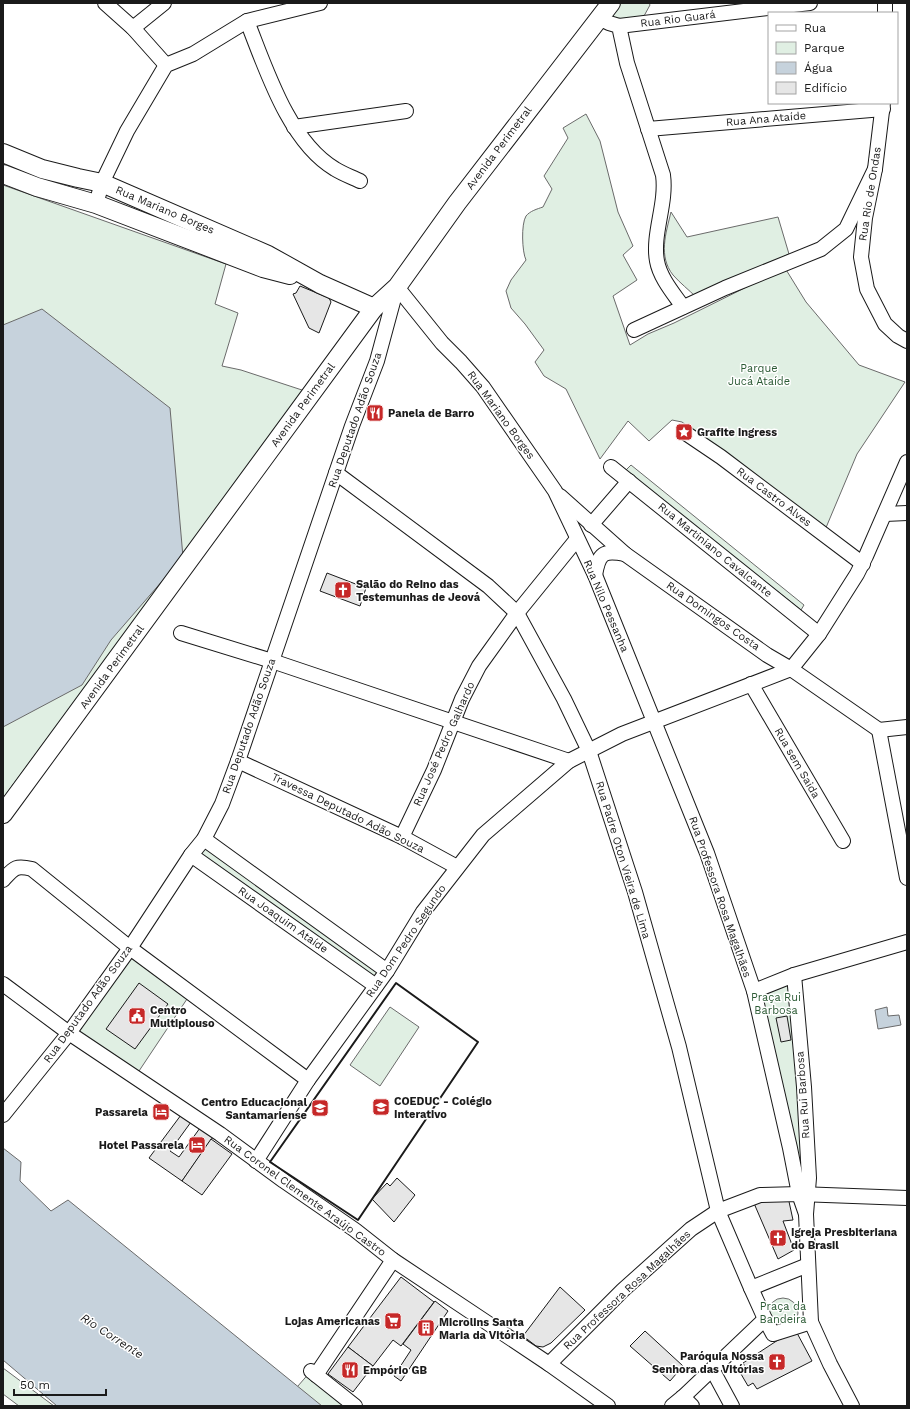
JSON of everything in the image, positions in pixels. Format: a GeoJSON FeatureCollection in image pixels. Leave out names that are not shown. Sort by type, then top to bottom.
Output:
{"type":"FeatureCollection","features":[{"type":"Feature","properties":{"kind":"main road","name":"Avenida Perimetral"},"geometry":{"type":"LineString","coordinates":[[3,814],[374,308],[397,287],[457,203],[611,3]]}},
{"type":"Feature","properties":{"kind":"main road","name":"Rua Mariano Borges"},"geometry":{"type":"LineString","coordinates":[[3,153],[42,169],[102,183],[268,255],[320,284],[374,308]]}},
{"type":"Feature","properties":{"kind":"main road","name":"Rua Mariano Borges"},"geometry":{"type":"LineString","coordinates":[[3,174],[37,187],[96,204],[263,268],[320,284]]}},
{"type":"Feature","properties":{"kind":"street"},"geometry":{"type":"LineString","coordinates":[[105,3],[134,28],[166,64]]}},
{"type":"Feature","properties":{"kind":"street"},"geometry":{"type":"LineString","coordinates":[[134,28],[164,3]]}},
{"type":"Feature","properties":{"kind":"street"},"geometry":{"type":"LineString","coordinates":[[96,204],[102,183],[127,131],[166,64],[193,54],[247,21],[320,3]]}},
{"type":"Feature","properties":{"kind":"street","name":"Rua Rio Guará"},"geometry":{"type":"LineString","coordinates":[[619,26],[810,3]]}},
{"type":"Feature","properties":{"kind":"street"},"geometry":{"type":"LineString","coordinates":[[598,18],[619,26],[627,63],[663,175],[664,187],[657,238],[656,261],[666,283],[683,307]]}},
{"type":"Feature","properties":{"kind":"street"},"geometry":{"type":"LineString","coordinates":[[247,21],[272,84],[294,127],[316,154],[335,169],[360,182]]}},
{"type":"Feature","properties":{"kind":"street","name":"Rua Ana Ataíde"},"geometry":{"type":"LineString","coordinates":[[648,129],[883,106]]}},
{"type":"Feature","properties":{"kind":"street","name":"Rua Rio de Ondas"},"geometry":{"type":"LineString","coordinates":[[883,106],[875,169],[865,218],[861,257],[866,289],[886,324],[898,336],[907,341]]}},
{"type":"Feature","properties":{"kind":"street"},"geometry":{"type":"LineString","coordinates":[[294,127],[406,111]]}},
{"type":"Feature","properties":{"kind":"street"},"geometry":{"type":"LineString","coordinates":[[634,330],[725,288],[821,249],[846,229],[875,169]]}},
{"type":"Feature","properties":{"kind":"street","name":"Rua Deputado Adão Souza"},"geometry":{"type":"LineString","coordinates":[[3,1114],[69,1033],[130,948],[191,855],[204,839],[222,804],[336,473],[377,361],[397,287]]}},
{"type":"Feature","properties":{"kind":"street","name":"Rua Mariano Borges"},"geometry":{"type":"LineString","coordinates":[[397,287],[442,343],[462,362],[483,387],[555,491]]}},
{"type":"Feature","properties":{"kind":"street","name":"Rua Castro Alves"},"geometry":{"type":"LineString","coordinates":[[684,432],[722,457],[862,564]]}},
{"type":"Feature","properties":{"kind":"street"},"geometry":{"type":"LineString","coordinates":[[790,668],[819,634],[862,564],[907,462]]}},
{"type":"Feature","properties":{"kind":"street","name":"Rua Martiniano Cavalcante"},"geometry":{"type":"LineString","coordinates":[[611,467],[819,634]]}},
{"type":"Feature","properties":{"kind":"street","name":"Rua Padre Oton Vieira de Lima"},"geometry":{"type":"LineString","coordinates":[[336,473],[488,586],[517,613],[564,699],[589,751],[634,892],[679,1048],[718,1211],[751,1288],[773,1334],[811,1322]]}},
{"type":"Feature","properties":{"kind":"street"},"geometry":{"type":"LineString","coordinates":[[592,525],[628,481]]}},
{"type":"Feature","properties":{"kind":"street","name":"Rua Domingos Costa"},"geometry":{"type":"LineString","coordinates":[[555,491],[625,554],[767,655],[790,668],[879,730]]}},
{"type":"Feature","properties":{"kind":"street","name":"Rua Nilo Pessanha"},"geometry":{"type":"LineString","coordinates":[[555,491],[577,540],[595,575],[655,722]]}},
{"type":"Feature","properties":{"kind":"street"},"geometry":{"type":"LineString","coordinates":[[885,514],[907,513]]}},
{"type":"Feature","properties":{"kind":"street","name":"Rua José Pedro Galhardo"},"geometry":{"type":"LineString","coordinates":[[402,838],[434,770],[462,699],[479,666],[517,613],[577,540]]}},
{"type":"Feature","properties":{"kind":"street"},"geometry":{"type":"LineString","coordinates":[[595,575],[597,562],[604,554],[610,551],[625,554]]}},
{"type":"Feature","properties":{"kind":"street"},"geometry":{"type":"LineString","coordinates":[[181,633],[272,661],[569,761]]}},
{"type":"Feature","properties":{"kind":"street","name":"Rua Dom Pedro Segundo"},"geometry":{"type":"LineString","coordinates":[[256,1161],[308,1080],[387,971],[423,912],[483,835],[569,761],[622,734],[790,668]]}},
{"type":"Feature","properties":{"kind":"street","name":"Rua sem Saida"},"geometry":{"type":"LineString","coordinates":[[751,684],[844,841]]}},
{"type":"Feature","properties":{"kind":"street","name":"Rua Professora Rosa Magalhães"},"geometry":{"type":"LineString","coordinates":[[655,722],[707,853],[754,991],[790,1148],[803,1194],[806,1214],[811,1322]]}},
{"type":"Feature","properties":{"kind":"street"},"geometry":{"type":"LineString","coordinates":[[907,727],[879,730],[907,878]]}},
{"type":"Feature","properties":{"kind":"street","name":"Travessa Deputado Adão Souza"},"geometry":{"type":"LineString","coordinates":[[238,760],[402,838],[457,867]]}},
{"type":"Feature","properties":{"kind":"street","name":"Rua Joaquim Ataíde"},"geometry":{"type":"LineString","coordinates":[[204,839],[387,971]]}},
{"type":"Feature","properties":{"kind":"street","name":"Rua Joaquim Ataíde"},"geometry":{"type":"LineString","coordinates":[[191,855],[376,986]]}},
{"type":"Feature","properties":{"kind":"street"},"geometry":{"type":"LineString","coordinates":[[3,880],[13,869],[22,866],[32,869],[130,948],[308,1080]]}},
{"type":"Feature","properties":{"kind":"street"},"geometry":{"type":"LineString","coordinates":[[754,991],[794,976],[907,942]]}},
{"type":"Feature","properties":{"kind":"street","name":"Rua Rui Barbosa"},"geometry":{"type":"LineString","coordinates":[[794,976],[804,1087],[809,1178],[803,1194]]}},
{"type":"Feature","properties":{"kind":"street","name":"Rua Coronel Clemente Araújo Castro"},"geometry":{"type":"LineString","coordinates":[[3,984],[69,1033],[220,1134],[355,1230],[393,1260],[549,1364],[608,1406]]}},
{"type":"Feature","properties":{"kind":"street","name":"Rua Professora Rosa Magalhães"},"geometry":{"type":"LineString","coordinates":[[549,1364],[623,1290],[691,1229],[718,1211],[760,1195],[803,1194],[907,1198]]}},
{"type":"Feature","properties":{"kind":"street"},"geometry":{"type":"LineString","coordinates":[[355,1406],[314,1373],[393,1260]]}},
{"type":"Feature","properties":{"kind":"street"},"geometry":{"type":"LineString","coordinates":[[751,1288],[808,1265]]}},
{"type":"Feature","properties":{"kind":"street"},"geometry":{"type":"LineString","coordinates":[[672,1406],[687,1402],[712,1369],[765,1319]]}},
{"type":"Feature","properties":{"kind":"street"},"geometry":{"type":"LineString","coordinates":[[811,1322],[830,1364],[852,1406]]}},
{"type":"Feature","properties":{"kind":"street"},"geometry":{"type":"LineString","coordinates":[[712,1369],[732,1406]]}},
{"type":"Feature","properties":{"kind":"green space"},"geometry":{"type":"Polygon","coordinates":[[[619,3],[649,3],[650,5],[644,16],[635,26],[604,21],[619,3]]]}},
{"type":"Feature","properties":{"kind":"green space","name":"Parque Jucá Ataíde"},"geometry":{"type":"Polygon","coordinates":[[[586,114],[600,141],[618,212],[633,246],[623,255],[637,280],[613,296],[630,345],[648,334],[674,323],[785,268],[806,302],[859,365],[905,382],[857,454],[825,530],[682,422],[672,420],[649,441],[628,421],[600,459],[566,389],[544,376],[535,362],[544,350],[511,308],[506,291],[511,280],[526,260],[523,238],[524,220],[532,211],[543,207],[552,189],[544,176],[568,138],[563,128],[586,114]]]}},
{"type":"Feature","properties":{"kind":"green space"},"geometry":{"type":"Polygon","coordinates":[[[3,185],[226,264],[215,304],[238,313],[222,366],[241,370],[305,391],[3,798],[3,185]]]}},
{"type":"Feature","properties":{"kind":"green space"},"geometry":{"type":"Polygon","coordinates":[[[671,212],[687,237],[778,217],[789,254],[696,297],[673,275],[668,268],[664,252],[664,244],[671,212]]]}},
{"type":"Feature","properties":{"kind":"green space"},"geometry":{"type":"Polygon","coordinates":[[[631,465],[804,605],[801,610],[625,471],[631,465]]]}},
{"type":"Feature","properties":{"kind":"green space"},"geometry":{"type":"Polygon","coordinates":[[[204,839],[387,971],[376,986],[191,855],[204,839]]]}},
{"type":"Feature","properties":{"kind":"green space"},"geometry":{"type":"Polygon","coordinates":[[[130,948],[191,993],[135,1077],[69,1033],[130,948]]]}},
{"type":"Feature","properties":{"kind":"green space","name":"Praça Rui Barbosa"},"geometry":{"type":"Polygon","coordinates":[[[794,975],[808,1194],[754,991],[794,975]]]}},
{"type":"Feature","properties":{"kind":"green space"},"geometry":{"type":"Polygon","coordinates":[[[390,1007],[419,1027],[380,1086],[350,1065],[390,1007]]]}},
{"type":"Feature","properties":{"kind":"green space","name":"Praça da Bandeira"},"geometry":{"type":"Polygon","coordinates":[[[783,1298],[794,1302],[798,1313],[794,1324],[783,1328],[772,1324],[768,1313],[772,1302],[783,1298]]]}},
{"type":"Feature","properties":{"kind":"green space"},"geometry":{"type":"Polygon","coordinates":[[[3,1368],[54,1406],[19,1406],[3,1394],[3,1368]]]}},
{"type":"Feature","properties":{"kind":"green space"},"geometry":{"type":"Polygon","coordinates":[[[311,1371],[357,1406],[312,1406],[291,1394],[311,1371]]]}},
{"type":"Feature","properties":{"kind":"water"},"geometry":{"type":"Polygon","coordinates":[[[42,309],[170,408],[183,557],[111,640],[82,685],[3,727],[3,325],[42,309]]]}},
{"type":"Feature","properties":{"kind":"water"},"geometry":{"type":"Polygon","coordinates":[[[887,1007],[888,1016],[899,1015],[901,1025],[878,1029],[875,1010],[887,1007]]]}},
{"type":"Feature","properties":{"kind":"water","name":"Rio Corrente"},"geometry":{"type":"Polygon","coordinates":[[[3,1148],[21,1162],[20,1181],[51,1211],[68,1200],[322,1406],[57,1406],[3,1360],[3,1148]]]}},
{"type":"Feature","properties":{"kind":"building"},"geometry":{"type":"Polygon","coordinates":[[[300,286],[329,298],[331,302],[319,333],[309,328],[293,294],[296,293],[300,286]]]}},
{"type":"Feature","properties":{"kind":"building","name":"Salão do Reino das Testemunhas de Jeová"},"geometry":{"type":"Polygon","coordinates":[[[327,573],[366,588],[360,606],[320,591],[327,573]]]}},
{"type":"Feature","properties":{"kind":"building","name":"Centro Multiplouso"},"geometry":{"type":"Polygon","coordinates":[[[139,983],[168,1004],[135,1049],[106,1029],[139,983]]]}},
{"type":"Feature","properties":{"kind":"building"},"geometry":{"type":"Polygon","coordinates":[[[787,1016],[791,1040],[781,1042],[776,1018],[787,1016]]]}},
{"type":"Feature","properties":{"kind":"building","name":"Hotel Passarela"},"geometry":{"type":"Polygon","coordinates":[[[181,1115],[191,1122],[170,1151],[179,1157],[200,1128],[213,1137],[182,1181],[149,1158],[181,1115]]]}},
{"type":"Feature","properties":{"kind":"building"},"geometry":{"type":"Polygon","coordinates":[[[211,1139],[232,1154],[202,1195],[182,1181],[211,1139]]]}},
{"type":"Feature","properties":{"kind":"building"},"geometry":{"type":"Polygon","coordinates":[[[397,1178],[415,1195],[394,1222],[372,1199],[387,1183],[390,1186],[397,1178]]]}},
{"type":"Feature","properties":{"kind":"building","name":"Igreja Presbiteriana do Brasil"},"geometry":{"type":"Polygon","coordinates":[[[788,1197],[793,1220],[783,1221],[794,1250],[778,1259],[753,1201],[788,1197]]]}},
{"type":"Feature","properties":{"kind":"building","name":"Lojas Americanas"},"geometry":{"type":"Polygon","coordinates":[[[401,1277],[434,1302],[401,1346],[393,1340],[373,1366],[348,1347],[401,1277]]]}},
{"type":"Feature","properties":{"kind":"building"},"geometry":{"type":"Polygon","coordinates":[[[560,1287],[585,1310],[551,1343],[543,1347],[536,1346],[523,1336],[560,1287]]]}},
{"type":"Feature","properties":{"kind":"building","name":"Microlins Santa Maria da Vitória"},"geometry":{"type":"Polygon","coordinates":[[[435,1301],[448,1311],[401,1381],[394,1376],[411,1350],[403,1344],[435,1301]]]}},
{"type":"Feature","properties":{"kind":"building"},"geometry":{"type":"Polygon","coordinates":[[[645,1331],[683,1366],[670,1381],[630,1346],[645,1331]]]}},
{"type":"Feature","properties":{"kind":"building","name":"Paróquia Nossa Senhora das Vitórias"},"geometry":{"type":"Polygon","coordinates":[[[797,1333],[812,1361],[757,1389],[753,1383],[748,1386],[741,1374],[747,1370],[743,1363],[778,1340],[797,1333]]]}},
{"type":"Feature","properties":{"kind":"building","name":"Empório GB"},"geometry":{"type":"Polygon","coordinates":[[[348,1347],[373,1366],[353,1392],[328,1374],[348,1347]]]}},
{"type":"Feature","properties":{"kind":"wall"},"geometry":{"type":"LineString","coordinates":[[396,983],[478,1042],[358,1220],[270,1162],[396,983]]}},
{"type":"Feature","properties":{"kind":"place","name":"Panela de Barro"},"geometry":{"type":"Point","coordinates":[375,413]}},
{"type":"Feature","properties":{"kind":"place","name":"Grafite ingress"},"geometry":{"type":"Point","coordinates":[684,432]}},
{"type":"Feature","properties":{"kind":"place","name":"Salão do Reino das Testemunhas de Jeová"},"geometry":{"type":"Point","coordinates":[343,590]}},
{"type":"Feature","properties":{"kind":"place","name":"Centro Multiplouso"},"geometry":{"type":"Point","coordinates":[137,1016]}},
{"type":"Feature","properties":{"kind":"place","name":"COEDUC - Colégio Interativo"},"geometry":{"type":"Point","coordinates":[381,1107]}},
{"type":"Feature","properties":{"kind":"place","name":"Centro Educacional Santamariense"},"geometry":{"type":"Point","coordinates":[320,1108]}},
{"type":"Feature","properties":{"kind":"place","name":"Passarela"},"geometry":{"type":"Point","coordinates":[161,1112]}},
{"type":"Feature","properties":{"kind":"place","name":"Hotel Passarela"},"geometry":{"type":"Point","coordinates":[197,1145]}},
{"type":"Feature","properties":{"kind":"place","name":"Igreja Presbiteriana do Brasil"},"geometry":{"type":"Point","coordinates":[778,1238]}},
{"type":"Feature","properties":{"kind":"place","name":"Lojas Americanas"},"geometry":{"type":"Point","coordinates":[393,1321]}},
{"type":"Feature","properties":{"kind":"place","name":"Microlins Santa Maria da Vitória"},"geometry":{"type":"Point","coordinates":[426,1328]}},
{"type":"Feature","properties":{"kind":"place","name":"Paróquia Nossa Senhora das Vitórias"},"geometry":{"type":"Point","coordinates":[777,1362]}},
{"type":"Feature","properties":{"kind":"place","name":"Empório GB"},"geometry":{"type":"Point","coordinates":[350,1370]}}]}
